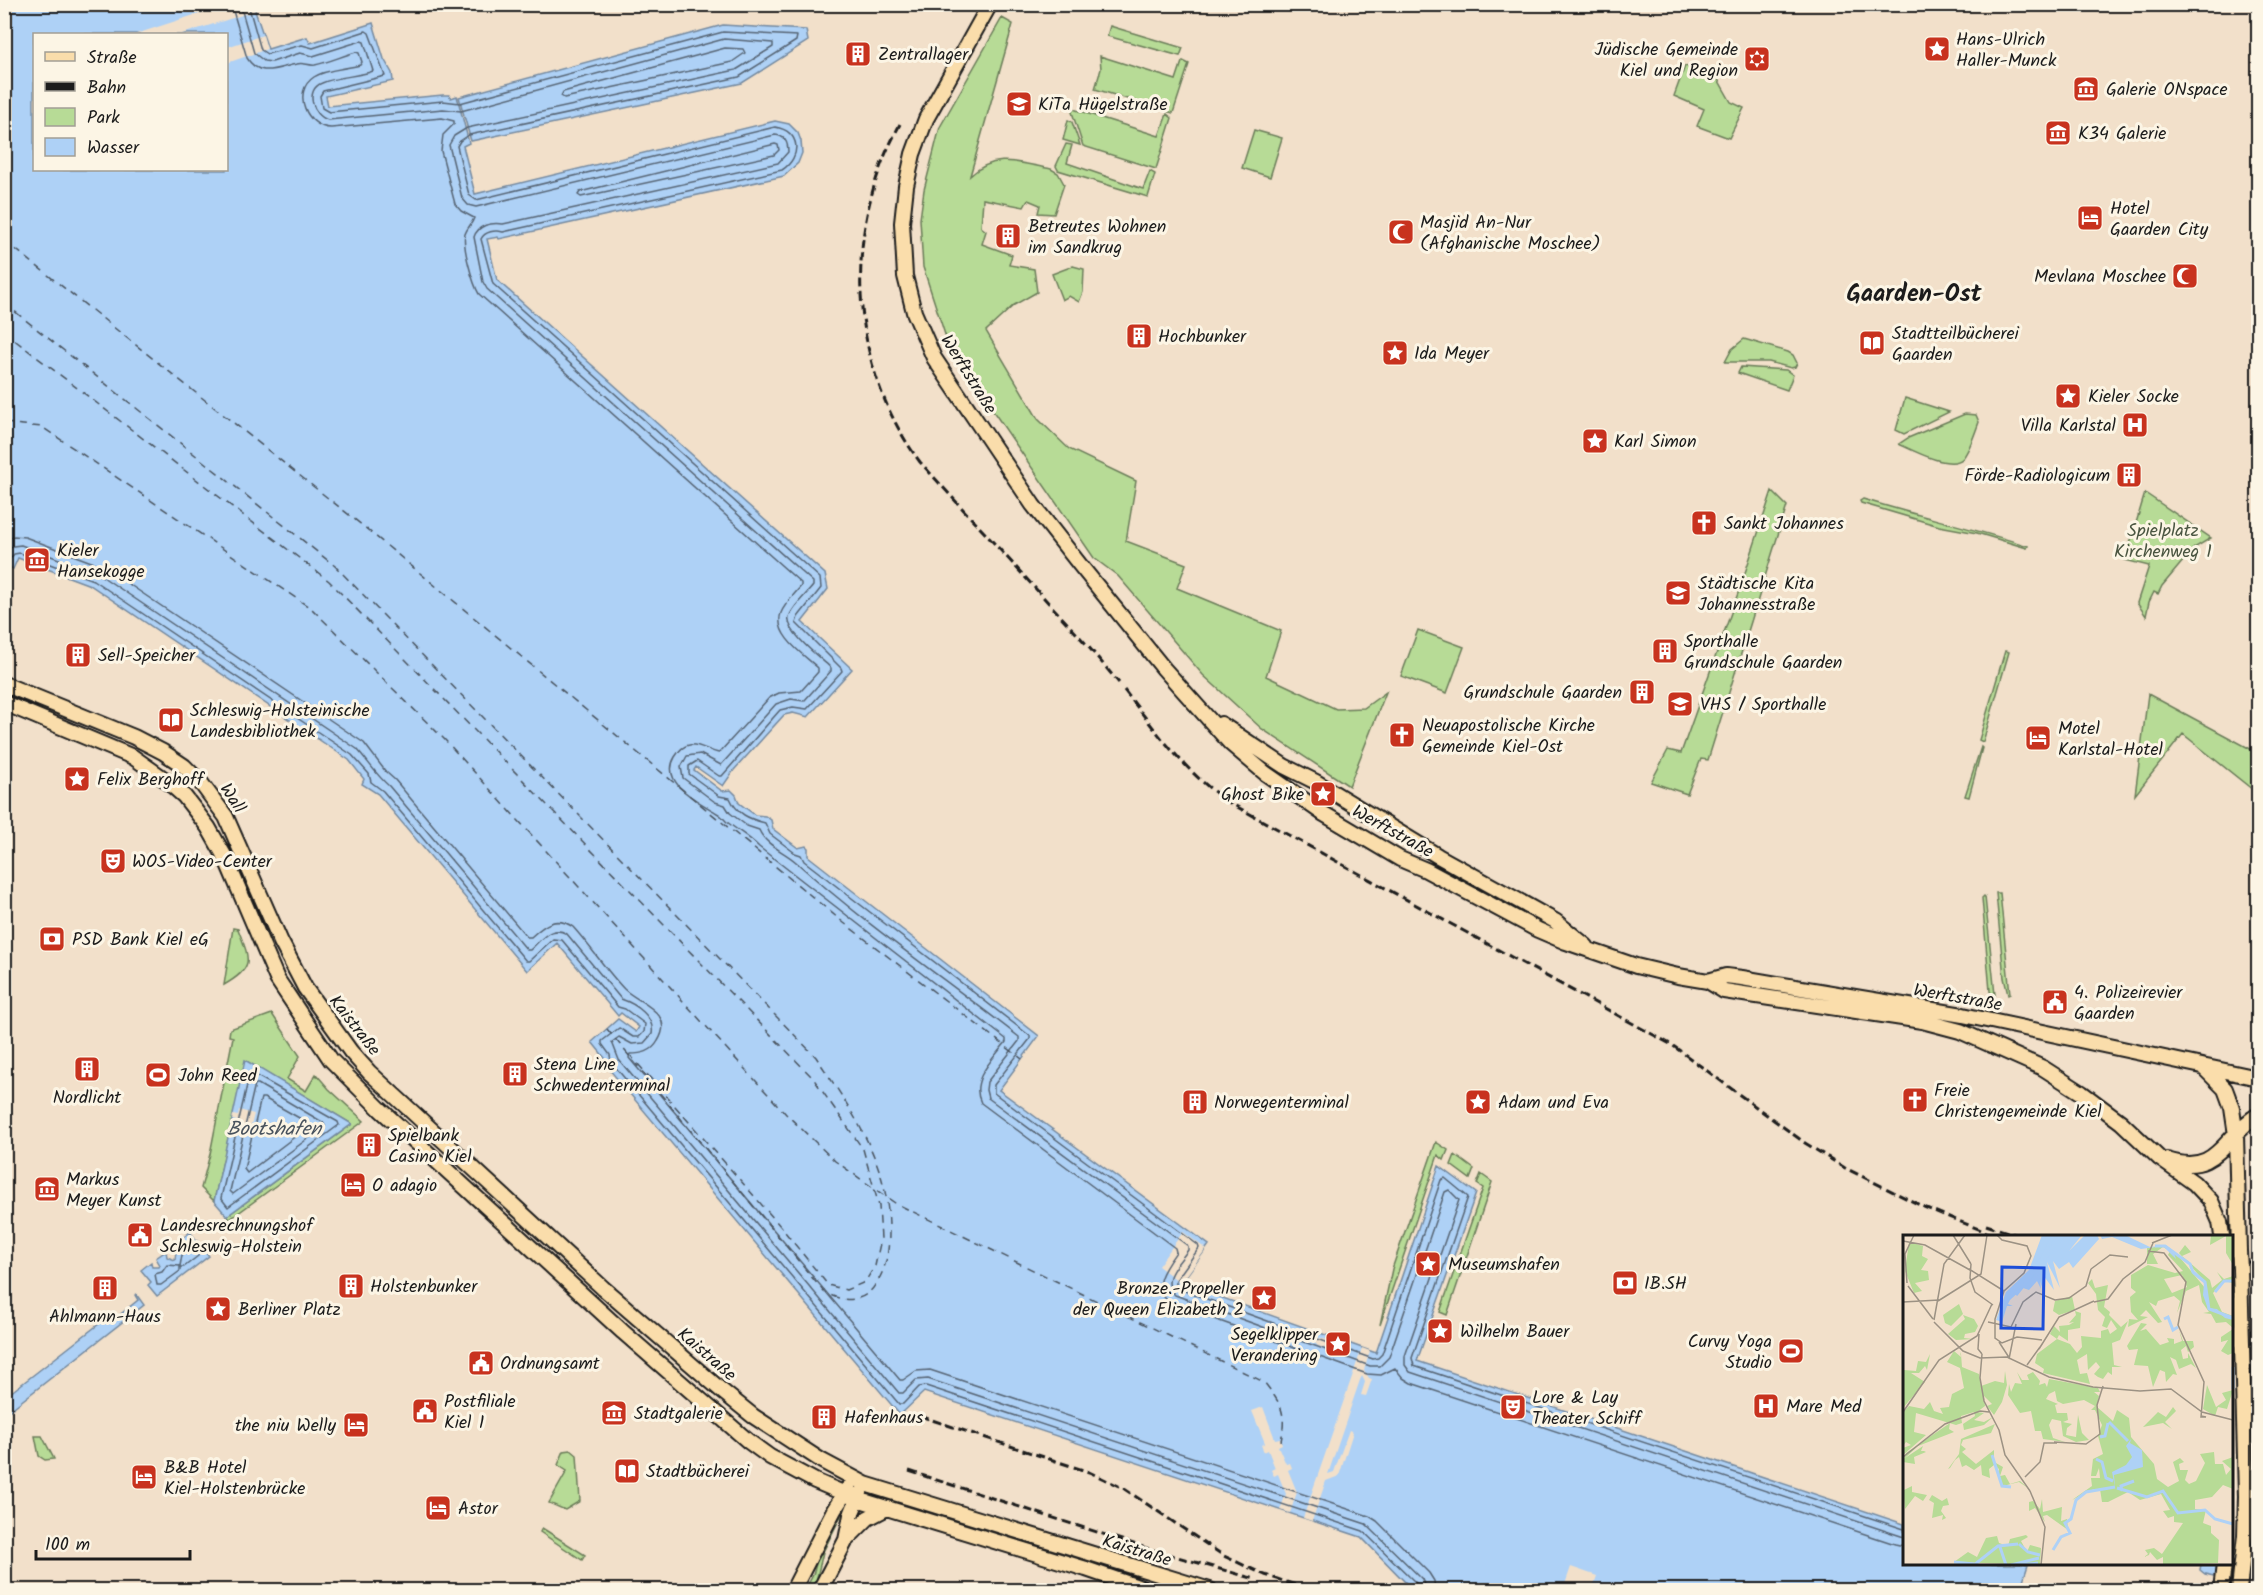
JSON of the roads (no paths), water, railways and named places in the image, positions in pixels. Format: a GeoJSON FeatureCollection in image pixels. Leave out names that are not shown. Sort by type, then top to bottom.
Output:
{"type":"FeatureCollection","features":[{"type":"Feature","properties":{"kind":"main road","name":"Werftstraße"},"geometry":{"type":"LineString","coordinates":[[990,4],[926,119],[913,154],[906,186],[902,224],[905,276],[914,312],[934,358],[1033,505],[1118,612],[1231,744],[1293,793],[1400,859],[1566,942],[1636,966],[1708,981],[1724,991],[1922,1021],[1960,1031],[2043,1068],[2121,1122],[2159,1158],[2194,1183],[2211,1201],[2220,1222],[2222,1235]]}},
{"type":"Feature","properties":{"kind":"main road","name":"Wall"},"geometry":{"type":"LineString","coordinates":[[4,684],[134,737],[163,752],[201,783],[226,817],[294,969]]}},
{"type":"Feature","properties":{"kind":"main road","name":"Wall"},"geometry":{"type":"LineString","coordinates":[[4,703],[133,757],[184,796],[208,827],[225,857],[277,979]]}},
{"type":"Feature","properties":{"kind":"main road","name":"Werftstraße"},"geometry":{"type":"LineString","coordinates":[[1202,711],[1284,766],[1310,778],[1438,856],[1555,921],[1590,949]]}},
{"type":"Feature","properties":{"kind":"main road","name":"Kaistraße"},"geometry":{"type":"LineString","coordinates":[[294,969],[309,995],[369,1072],[603,1288],[753,1416],[822,1461],[865,1484],[1210,1590]]}},
{"type":"Feature","properties":{"kind":"main road","name":"Werftstraße"},"geometry":{"type":"LineString","coordinates":[[1708,981],[1726,976],[1742,978],[1963,1015],[2259,1078]]}},
{"type":"Feature","properties":{"kind":"main road","name":"Kaistraße"},"geometry":{"type":"LineString","coordinates":[[277,979],[331,1060],[380,1109],[623,1332],[748,1441],[770,1457],[843,1494],[885,1509],[1086,1569],[1148,1590]]}},
{"type":"Feature","properties":{"kind":"main road"},"geometry":{"type":"LineString","coordinates":[[2200,1065],[2225,1089],[2230,1100],[2236,1135],[2246,1452],[2245,1535],[2239,1590]]}},
{"type":"Feature","properties":{"kind":"main road"},"geometry":{"type":"LineString","coordinates":[[2159,1158],[2185,1165],[2200,1163],[2222,1149],[2259,1114]]}},
{"type":"Feature","properties":{"kind":"main road"},"geometry":{"type":"LineString","coordinates":[[793,1590],[843,1494],[852,1486],[865,1484]]}},
{"type":"Feature","properties":{"kind":"main road"},"geometry":{"type":"LineString","coordinates":[[846,1540],[849,1521],[865,1484]]}},
{"type":"Feature","properties":{"kind":"main road"},"geometry":{"type":"LineString","coordinates":[[820,1590],[846,1540],[868,1518],[885,1509]]}},
{"type":"Feature","properties":{"kind":"main road"},"geometry":{"type":"LineString","coordinates":[[2221,1590],[2224,1565]]}},
{"type":"Feature","properties":{"kind":"water"},"geometry":{"type":"Polygon","coordinates":[[[5,5],[253,5],[268,49],[307,37],[310,43],[373,23],[393,81],[326,96],[328,106],[443,95],[449,95],[451,98],[457,96],[469,143],[463,146],[475,194],[775,121],[789,124],[798,133],[802,153],[798,163],[784,176],[499,239],[498,237],[487,239],[497,280],[825,574],[828,589],[802,622],[852,669],[808,717],[793,713],[784,715],[734,770],[723,786],[696,767],[694,770],[722,791],[731,790],[739,803],[755,815],[765,816],[771,820],[773,829],[798,848],[806,846],[808,856],[1039,1036],[999,1090],[1209,1245],[1181,1283],[1376,1353],[1439,1166],[1476,1193],[1417,1361],[1903,1524],[1903,1565],[2028,1565],[2020,1590],[1420,1590],[1410,1587],[1361,1537],[924,1392],[900,1415],[603,1062],[605,1058],[592,1042],[618,1019],[636,1032],[639,1027],[621,1013],[618,1016],[557,943],[527,971],[378,794],[362,784],[364,779],[349,760],[90,585],[18,558],[13,569],[5,565],[5,5]]]}},
{"type":"Feature","properties":{"kind":"water"},"geometry":{"type":"Polygon","coordinates":[[[723,25],[806,30],[808,41],[742,83],[471,141],[459,97],[723,25]]]}},
{"type":"Feature","properties":{"kind":"water","name":"Bootshafen"},"geometry":{"type":"Polygon","coordinates":[[[245,1060],[352,1124],[227,1216],[214,1201],[245,1060]]]}},
{"type":"Feature","properties":{"kind":"water"},"geometry":{"type":"Polygon","coordinates":[[[190,1232],[209,1256],[157,1296],[148,1285],[151,1282],[141,1270],[151,1262],[152,1267],[159,1267],[156,1258],[166,1251],[167,1257],[175,1260],[176,1251],[171,1247],[174,1245],[178,1249],[181,1248],[183,1243],[179,1241],[190,1232]]]}},
{"type":"Feature","properties":{"kind":"water"},"geometry":{"type":"Polygon","coordinates":[[[136,1294],[144,1305],[5,1414],[5,1397],[108,1317],[112,1321],[138,1300],[136,1294]]]}},
{"type":"Feature","properties":{"kind":"water"},"geometry":{"type":"Polygon","coordinates":[[[2233,1561],[2254,1563],[2258,1572],[2255,1579],[2245,1583],[2205,1574],[2200,1570],[2201,1565],[2233,1565],[2233,1561]]]}},
{"type":"Feature","properties":{"kind":"railway"},"geometry":{"type":"LineString","coordinates":[[900,124],[878,174],[868,211],[862,248],[861,286],[864,323],[871,360],[883,396],[899,430],[920,462],[1119,683]]}},
{"type":"Feature","properties":{"kind":"railway"},"geometry":{"type":"LineString","coordinates":[[1124,690],[1160,736],[1199,779],[1230,803],[1672,1045],[1805,1143],[1845,1168],[1924,1207],[1994,1235]]}},
{"type":"Feature","properties":{"kind":"railway"},"geometry":{"type":"LineString","coordinates":[[1986,1225],[2017,1235]]}},
{"type":"Feature","properties":{"kind":"railway"},"geometry":{"type":"LineString","coordinates":[[2233,1262],[2258,1262]]}},
{"type":"Feature","properties":{"kind":"railway"},"geometry":{"type":"LineString","coordinates":[[920,1416],[1089,1472],[1123,1488],[1224,1556],[1265,1575],[1311,1590]]}},
{"type":"Feature","properties":{"kind":"railway"},"geometry":{"type":"LineString","coordinates":[[909,1471],[1146,1548],[1255,1579]]}},
{"type":"Feature","properties":{"kind":"place","name":"Hans-Ulrich Haller-Munck"},"geometry":{"type":"Point","coordinates":[1937,49]}},
{"type":"Feature","properties":{"kind":"place","name":"Zentrallager"},"geometry":{"type":"Point","coordinates":[858,54]}},
{"type":"Feature","properties":{"kind":"place","name":"Jüdische Gemeinde Kiel und Region"},"geometry":{"type":"Point","coordinates":[1757,59]}},
{"type":"Feature","properties":{"kind":"place","name":"Galerie ONspace"},"geometry":{"type":"Point","coordinates":[2086,89]}},
{"type":"Feature","properties":{"kind":"place","name":"KiTa Hügelstraße"},"geometry":{"type":"Point","coordinates":[1019,104]}},
{"type":"Feature","properties":{"kind":"place","name":"K34 Galerie"},"geometry":{"type":"Point","coordinates":[2058,133]}},
{"type":"Feature","properties":{"kind":"place","name":"Hotel Gaarden City"},"geometry":{"type":"Point","coordinates":[2090,218]}},
{"type":"Feature","properties":{"kind":"place","name":"Masjid An-Nur (Afghanische Moschee)"},"geometry":{"type":"Point","coordinates":[1401,232]}},
{"type":"Feature","properties":{"kind":"place","name":"Betreutes Wohnen im Sandkrug"},"geometry":{"type":"Point","coordinates":[1008,236]}},
{"type":"Feature","properties":{"kind":"place","name":"Mevlana Moschee"},"geometry":{"type":"Point","coordinates":[2185,276]}},
{"type":"Feature","properties":{"kind":"place","name":"Hochbunker"},"geometry":{"type":"Point","coordinates":[1139,336]}},
{"type":"Feature","properties":{"kind":"place","name":"Stadtteilbücherei Gaarden"},"geometry":{"type":"Point","coordinates":[1872,343]}},
{"type":"Feature","properties":{"kind":"place","name":"Ida Meyer"},"geometry":{"type":"Point","coordinates":[1395,353]}},
{"type":"Feature","properties":{"kind":"place","name":"Kieler Socke"},"geometry":{"type":"Point","coordinates":[2068,396]}},
{"type":"Feature","properties":{"kind":"place","name":"Villa Karlstal"},"geometry":{"type":"Point","coordinates":[2135,425]}},
{"type":"Feature","properties":{"kind":"place","name":"Karl Simon"},"geometry":{"type":"Point","coordinates":[1595,441]}},
{"type":"Feature","properties":{"kind":"place","name":"Förde-Radiologicum"},"geometry":{"type":"Point","coordinates":[2129,475]}},
{"type":"Feature","properties":{"kind":"place","name":"Sankt Johannes"},"geometry":{"type":"Point","coordinates":[1704,523]}},
{"type":"Feature","properties":{"kind":"place","name":"Kieler Hansekogge"},"geometry":{"type":"Point","coordinates":[37,560]}},
{"type":"Feature","properties":{"kind":"place","name":"Städtische Kita Johannesstraße"},"geometry":{"type":"Point","coordinates":[1678,593]}},
{"type":"Feature","properties":{"kind":"place","name":"Sporthalle Grundschule Gaarden"},"geometry":{"type":"Point","coordinates":[1665,651]}},
{"type":"Feature","properties":{"kind":"place","name":"Sell-Speicher"},"geometry":{"type":"Point","coordinates":[78,655]}},
{"type":"Feature","properties":{"kind":"place","name":"Grundschule Gaarden"},"geometry":{"type":"Point","coordinates":[1642,692]}},
{"type":"Feature","properties":{"kind":"place","name":"VHS / Sporthalle"},"geometry":{"type":"Point","coordinates":[1680,704]}},
{"type":"Feature","properties":{"kind":"place","name":"Schleswig-Holsteinische Landesbibliothek"},"geometry":{"type":"Point","coordinates":[171,720]}},
{"type":"Feature","properties":{"kind":"place","name":"Neuapostolische Kirche Gemeinde Kiel-Ost"},"geometry":{"type":"Point","coordinates":[1402,735]}},
{"type":"Feature","properties":{"kind":"place","name":"Motel Karlstal-Hotel"},"geometry":{"type":"Point","coordinates":[2038,738]}},
{"type":"Feature","properties":{"kind":"place","name":"Felix Berghoff"},"geometry":{"type":"Point","coordinates":[77,779]}},
{"type":"Feature","properties":{"kind":"place","name":"Ghost Bike"},"geometry":{"type":"Point","coordinates":[1323,794]}},
{"type":"Feature","properties":{"kind":"place","name":"WOS-Video-Center"},"geometry":{"type":"Point","coordinates":[113,861]}},
{"type":"Feature","properties":{"kind":"place","name":"PSD Bank Kiel eG"},"geometry":{"type":"Point","coordinates":[52,939]}},
{"type":"Feature","properties":{"kind":"place","name":"4. Polizeirevier Gaarden"},"geometry":{"type":"Point","coordinates":[2055,1002]}},
{"type":"Feature","properties":{"kind":"place","name":"Nordlicht"},"geometry":{"type":"Point","coordinates":[87,1069]}},
{"type":"Feature","properties":{"kind":"place","name":"Stena Line Schwedenterminal"},"geometry":{"type":"Point","coordinates":[515,1074]}},
{"type":"Feature","properties":{"kind":"place","name":"John Reed"},"geometry":{"type":"Point","coordinates":[158,1075]}},
{"type":"Feature","properties":{"kind":"place","name":"Freie Christengemeinde Kiel"},"geometry":{"type":"Point","coordinates":[1915,1100]}},
{"type":"Feature","properties":{"kind":"place","name":"Norwegenterminal"},"geometry":{"type":"Point","coordinates":[1195,1102]}},
{"type":"Feature","properties":{"kind":"place","name":"Adam und Eva"},"geometry":{"type":"Point","coordinates":[1478,1102]}},
{"type":"Feature","properties":{"kind":"place","name":"Spielbank Casino Kiel"},"geometry":{"type":"Point","coordinates":[369,1145]}},
{"type":"Feature","properties":{"kind":"place","name":"O adagio"},"geometry":{"type":"Point","coordinates":[353,1185]}},
{"type":"Feature","properties":{"kind":"place","name":"Markus Meyer Kunst"},"geometry":{"type":"Point","coordinates":[47,1189]}},
{"type":"Feature","properties":{"kind":"place","name":"Landesrechnungshof Schleswig-Holstein"},"geometry":{"type":"Point","coordinates":[140,1235]}},
{"type":"Feature","properties":{"kind":"place","name":"Museumshafen"},"geometry":{"type":"Point","coordinates":[1428,1264]}},
{"type":"Feature","properties":{"kind":"place","name":"IB.SH"},"geometry":{"type":"Point","coordinates":[1625,1283]}},
{"type":"Feature","properties":{"kind":"place","name":"Holstenbunker"},"geometry":{"type":"Point","coordinates":[351,1286]}},
{"type":"Feature","properties":{"kind":"place","name":"Ahlmann-Haus"},"geometry":{"type":"Point","coordinates":[105,1288]}},
{"type":"Feature","properties":{"kind":"place","name":"Bronze.-Propeller der Queen Elizabeth 2"},"geometry":{"type":"Point","coordinates":[1264,1298]}},
{"type":"Feature","properties":{"kind":"place","name":"Berliner Platz"},"geometry":{"type":"Point","coordinates":[218,1309]}},
{"type":"Feature","properties":{"kind":"place","name":"Wilhelm Bauer"},"geometry":{"type":"Point","coordinates":[1440,1331]}},
{"type":"Feature","properties":{"kind":"place","name":"Segelklipper Verandering"},"geometry":{"type":"Point","coordinates":[1338,1344]}},
{"type":"Feature","properties":{"kind":"place","name":"Curvy Yoga Studio"},"geometry":{"type":"Point","coordinates":[1791,1351]}},
{"type":"Feature","properties":{"kind":"place","name":"Ordnungsamt"},"geometry":{"type":"Point","coordinates":[481,1363]}},
{"type":"Feature","properties":{"kind":"place","name":"Mare Med"},"geometry":{"type":"Point","coordinates":[1766,1406]}},
{"type":"Feature","properties":{"kind":"place","name":"Lore & Lay Theater Schiff"},"geometry":{"type":"Point","coordinates":[1513,1407]}},
{"type":"Feature","properties":{"kind":"place","name":"Postfiliale Kiel 1"},"geometry":{"type":"Point","coordinates":[425,1411]}},
{"type":"Feature","properties":{"kind":"place","name":"Stadtgalerie"},"geometry":{"type":"Point","coordinates":[614,1413]}},
{"type":"Feature","properties":{"kind":"place","name":"Hafenhaus"},"geometry":{"type":"Point","coordinates":[824,1417]}},
{"type":"Feature","properties":{"kind":"place","name":"the niu Welly"},"geometry":{"type":"Point","coordinates":[356,1425]}},
{"type":"Feature","properties":{"kind":"place","name":"Stadtbücherei"},"geometry":{"type":"Point","coordinates":[627,1471]}},
{"type":"Feature","properties":{"kind":"place","name":"B&B Hotel Kiel-Holstenbrücke"},"geometry":{"type":"Point","coordinates":[144,1477]}},
{"type":"Feature","properties":{"kind":"place","name":"Astor"},"geometry":{"type":"Point","coordinates":[438,1508]}},
{"type":"Feature","properties":{"kind":"district","name":"Gaarden-Ost"},"geometry":{"type":"Point","coordinates":[1914,293]}},
{"type":"Feature","properties":{"kind":"park label","name":"Spielplatz Kirchenweg 1"},"geometry":{"type":"Point","coordinates":[2163,540]}}]}
